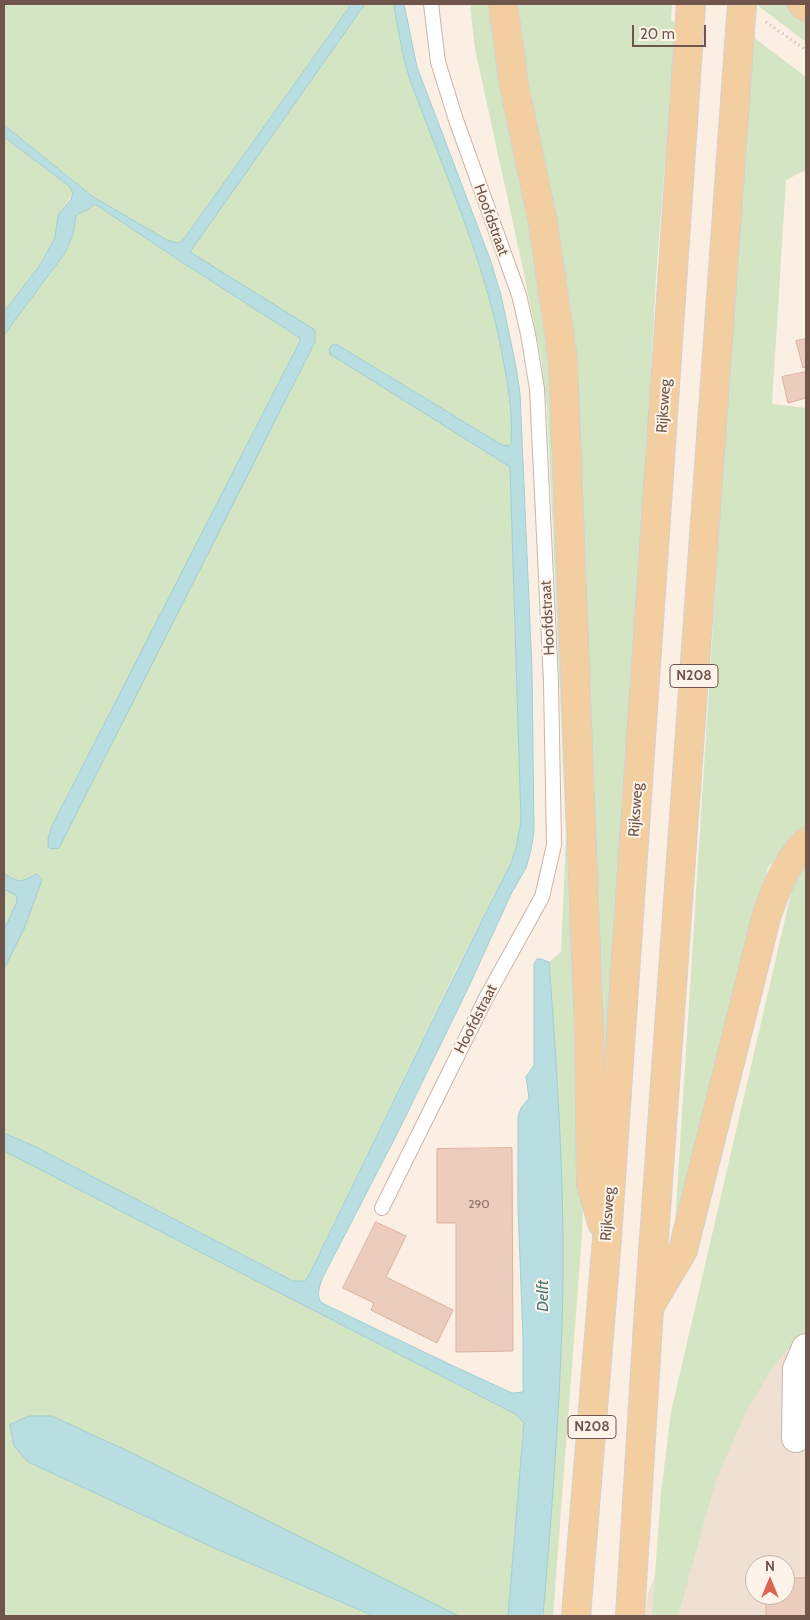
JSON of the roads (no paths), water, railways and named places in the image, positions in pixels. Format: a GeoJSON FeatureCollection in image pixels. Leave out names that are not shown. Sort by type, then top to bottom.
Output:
{"type":"FeatureCollection","features":[{"type":"Feature","properties":{"kind":"main road","name":"N208"},"geometry":{"type":"LineString","coordinates":[[503,4],[514,85],[542,223],[563,360],[589,1031],[591,1184],[607,1238]]}},
{"type":"Feature","properties":{"kind":"main road"},"geometry":{"type":"LineString","coordinates":[[802,4],[806,7]]}},
{"type":"Feature","properties":{"kind":"main road","name":"N208"},"geometry":{"type":"LineString","coordinates":[[630,1616],[649,1308],[739,45],[752,12]]}},
{"type":"Feature","properties":{"kind":"main road","name":"Rijksweg"},"geometry":{"type":"LineString","coordinates":[[576,1616],[607,1238],[691,15]]}},
{"type":"Feature","properties":{"kind":"main road","name":"N208"},"geometry":{"type":"LineString","coordinates":[[649,1308],[683,1250],[773,895],[786,869],[806,842]]}},
{"type":"Feature","properties":{"kind":"street"},"geometry":{"type":"LineString","coordinates":[[796,1438],[798,1369],[806,1348]]}},
{"type":"Feature","properties":{"kind":"lane","name":"Hoofdstraat"},"geometry":{"type":"LineString","coordinates":[[382,1208],[486,998],[542,897],[554,845],[551,672],[537,389],[528,334],[519,295],[456,120],[438,62],[431,4]]}},
{"type":"Feature","properties":{"kind":"water"},"geometry":{"type":"Polygon","coordinates":[[[352,4],[365,4],[190,252],[315,330],[315,342],[59,848],[51,849],[48,847],[48,839],[52,826],[300,338],[95,204],[76,216],[73,234],[65,253],[4,335],[4,312],[40,265],[55,238],[58,215],[71,199],[73,193],[69,186],[4,137],[4,125],[92,196],[167,240],[178,243],[183,240],[352,4]]]}},
{"type":"Feature","properties":{"kind":"water","name":"Delft"},"geometry":{"type":"Polygon","coordinates":[[[394,4],[404,4],[417,67],[490,259],[501,295],[515,362],[520,393],[532,670],[534,832],[526,868],[511,894],[470,984],[398,1132],[323,1277],[318,1294],[322,1303],[449,1364],[512,1393],[523,1392],[518,1206],[518,1117],[521,1108],[529,1098],[526,1077],[534,1065],[534,964],[537,959],[549,962],[560,1144],[563,1280],[557,1434],[543,1616],[508,1616],[524,1423],[517,1415],[4,1151],[4,1133],[34,1146],[293,1281],[304,1281],[308,1277],[511,863],[521,821],[510,467],[330,354],[329,349],[332,345],[336,344],[502,445],[509,446],[511,443],[511,415],[508,388],[498,332],[465,223],[410,80],[403,55],[394,4]]]}},
{"type":"Feature","properties":{"kind":"water"},"geometry":{"type":"Polygon","coordinates":[[[4,874],[21,881],[37,874],[42,880],[24,929],[4,969],[4,930],[17,902],[17,896],[4,889],[4,874]]]}},
{"type":"Feature","properties":{"kind":"water"},"geometry":{"type":"Polygon","coordinates":[[[29,1416],[52,1416],[132,1453],[459,1616],[374,1616],[214,1548],[28,1462],[14,1446],[10,1425],[29,1416]]]}}]}
